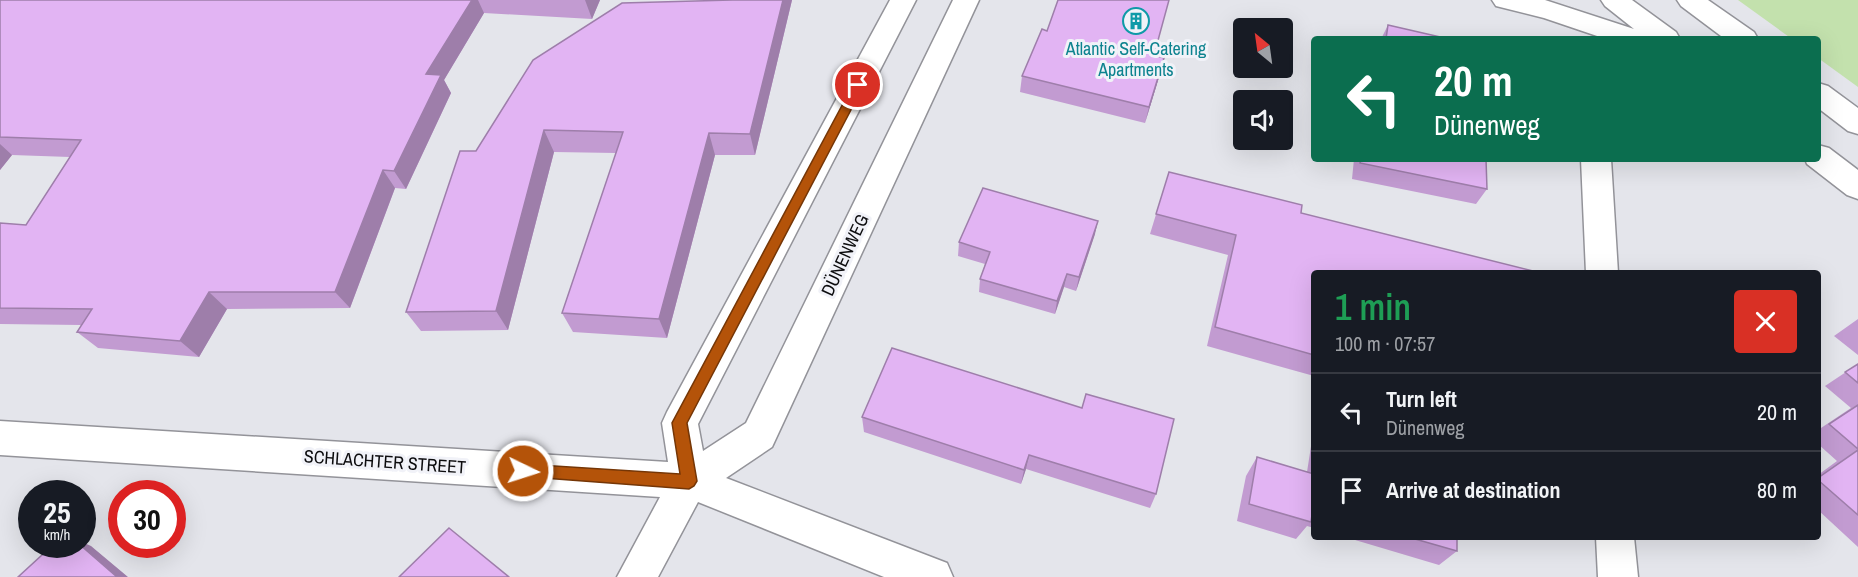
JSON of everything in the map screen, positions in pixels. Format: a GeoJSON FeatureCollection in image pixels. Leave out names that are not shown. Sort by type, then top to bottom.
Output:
{"type":"FeatureCollection","features":[{"type":"Feature","properties":{"kind":"street"},"geometry":{"type":"LineString","coordinates":[[689,481],[680,423],[903,0]]}},
{"type":"Feature","properties":{"kind":"street","name":"DÜNENWEG"},"geometry":{"type":"LineString","coordinates":[[637,577],[689,481],[759,435],[966,0]]}},
{"type":"Feature","properties":{"kind":"street"},"geometry":{"type":"LineString","coordinates":[[1505,0],[1549,10],[1626,36]]}},
{"type":"Feature","properties":{"kind":"street"},"geometry":{"type":"LineString","coordinates":[[1614,0],[1662,36]]}},
{"type":"Feature","properties":{"kind":"street"},"geometry":{"type":"LineString","coordinates":[[1690,0],[1740,36]]}},
{"type":"Feature","properties":{"kind":"street"},"geometry":{"type":"LineString","coordinates":[[1821,95],[1858,123]]}},
{"type":"Feature","properties":{"kind":"street"},"geometry":{"type":"LineString","coordinates":[[1821,158],[1858,187]]}},
{"type":"Feature","properties":{"kind":"street"},"geometry":{"type":"LineString","coordinates":[[1596,162],[1602,270]]}},
{"type":"Feature","properties":{"kind":"street","name":"SCHLACHTER STREET"},"geometry":{"type":"LineString","coordinates":[[0,438],[689,481],[933,577]]}},
{"type":"Feature","properties":{"kind":"street"},"geometry":{"type":"LineString","coordinates":[[1616,540],[1618,577]]}},
{"type":"Feature","properties":{"kind":"green space"},"geometry":{"type":"Polygon","coordinates":[[[1738,0],[1858,0],[1858,87],[1821,60],[1821,36],[1788,36],[1738,0]]]}},
{"type":"Feature","properties":{"kind":"building"},"geometry":{"type":"Polygon","coordinates":[[[0,0],[472,0],[426,74],[441,75],[394,171],[383,170],[335,292],[209,292],[180,341],[77,332],[92,309],[0,308],[0,223],[26,225],[81,140],[0,137],[0,0]]]}},
{"type":"Feature","properties":{"kind":"building"},"geometry":{"type":"Polygon","coordinates":[[[783,0],[750,134],[709,133],[659,319],[562,313],[623,132],[544,130],[496,311],[406,312],[460,151],[476,151],[533,60],[622,3],[783,0]]]}},
{"type":"Feature","properties":{"kind":"building"},"geometry":{"type":"Polygon","coordinates":[[[1058,0],[1169,0],[1154,55],[1164,58],[1149,107],[1022,76],[1042,29],[1047,31],[1058,0]]]}},
{"type":"Feature","properties":{"kind":"building"},"geometry":{"type":"Polygon","coordinates":[[[1388,25],[1436,36],[1386,36],[1388,25]]]}},
{"type":"Feature","properties":{"kind":"building"},"geometry":{"type":"Polygon","coordinates":[[[1486,162],[1487,189],[1360,163],[1486,162]]]}},
{"type":"Feature","properties":{"kind":"building"},"geometry":{"type":"Polygon","coordinates":[[[1169,172],[1302,205],[1301,213],[1529,270],[1311,270],[1311,354],[1215,327],[1236,235],[1156,214],[1169,172]]]}},
{"type":"Feature","properties":{"kind":"building"},"geometry":{"type":"Polygon","coordinates":[[[983,188],[1098,221],[1079,277],[1067,274],[1057,301],[980,279],[990,252],[959,242],[983,188]]]}},
{"type":"Feature","properties":{"kind":"building"},"geometry":{"type":"Polygon","coordinates":[[[892,348],[1082,408],[1086,394],[1174,419],[1156,494],[1029,455],[1024,470],[862,417],[892,348]]]}},
{"type":"Feature","properties":{"kind":"building"},"geometry":{"type":"Polygon","coordinates":[[[1858,364],[1858,383],[1845,372],[1858,364]]]}},
{"type":"Feature","properties":{"kind":"building"},"geometry":{"type":"Polygon","coordinates":[[[1858,405],[1858,449],[1829,424],[1858,405]]]}},
{"type":"Feature","properties":{"kind":"building"},"geometry":{"type":"Polygon","coordinates":[[[1858,450],[1858,515],[1821,483],[1821,476],[1858,450]]]}},
{"type":"Feature","properties":{"kind":"building"},"geometry":{"type":"Polygon","coordinates":[[[1257,457],[1311,473],[1311,522],[1249,504],[1257,457]]]}},
{"type":"Feature","properties":{"kind":"building"},"geometry":{"type":"Polygon","coordinates":[[[449,528],[509,577],[399,577],[449,528]]]}},
{"type":"Feature","properties":{"kind":"building"},"geometry":{"type":"Polygon","coordinates":[[[1418,540],[1457,540],[1457,551],[1418,540]]]}},
{"type":"Feature","properties":{"kind":"building"},"geometry":{"type":"Polygon","coordinates":[[[39,558],[95,558],[117,577],[18,577],[39,558]]]}},
{"type":"Feature","properties":{"kind":"place","name":"Atlantic Self-Catering Apartments"},"geometry":{"type":"Point","coordinates":[1136,21]}},
{"type":"Feature","properties":{"kind":"route"},"geometry":{"type":"LineString","coordinates":[[523,471],[689,481],[680,423],[858,85]]}}]}
